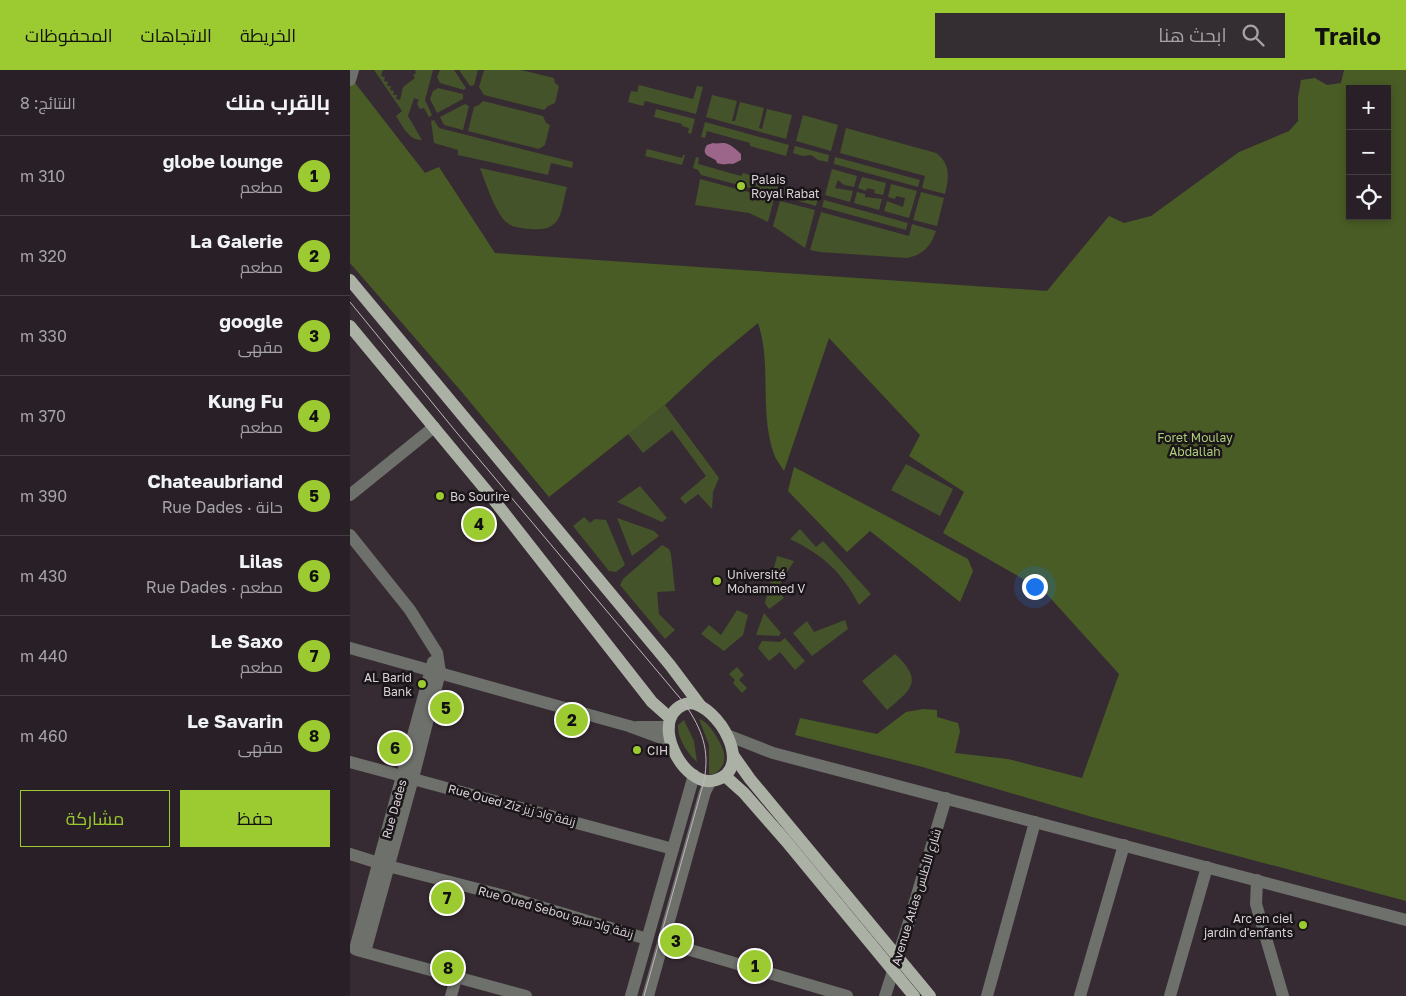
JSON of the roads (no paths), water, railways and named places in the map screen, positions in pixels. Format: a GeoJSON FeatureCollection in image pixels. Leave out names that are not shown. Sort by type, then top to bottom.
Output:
{"type":"FeatureCollection","features":[{"type":"Feature","properties":{"kind":"main road"},"geometry":{"type":"LineString","coordinates":[[350,280],[670,666],[700,705],[713,715],[727,735],[733,752],[750,779],[930,996]]}},
{"type":"Feature","properties":{"kind":"main road"},"geometry":{"type":"LineString","coordinates":[[350,326],[490,495],[669,723]]}},
{"type":"Feature","properties":{"kind":"main road"},"geometry":{"type":"LineString","coordinates":[[700,705],[690,703],[682,705],[675,710],[669,723],[670,741],[681,764],[701,780],[715,781],[725,776],[730,769],[733,752]]}},
{"type":"Feature","properties":{"kind":"main road"},"geometry":{"type":"LineString","coordinates":[[725,776],[744,793],[914,996]]}},
{"type":"Feature","properties":{"kind":"street"},"geometry":{"type":"LineString","coordinates":[[350,80],[353,70]]}},
{"type":"Feature","properties":{"kind":"street"},"geometry":{"type":"LineString","coordinates":[[350,495],[434,427]]}},
{"type":"Feature","properties":{"kind":"street"},"geometry":{"type":"LineString","coordinates":[[350,534],[410,610],[437,653],[435,670]]}},
{"type":"Feature","properties":{"kind":"street"},"geometry":{"type":"LineString","coordinates":[[350,648],[435,670],[634,727],[670,741]]}},
{"type":"Feature","properties":{"kind":"street","name":"Rue Dades"},"geometry":{"type":"LineString","coordinates":[[356,950],[384,864],[435,670]]}},
{"type":"Feature","properties":{"kind":"street"},"geometry":{"type":"LineString","coordinates":[[634,727],[669,723]]}},
{"type":"Feature","properties":{"kind":"street"},"geometry":{"type":"LineString","coordinates":[[727,735],[773,753],[1406,920]]}},
{"type":"Feature","properties":{"kind":"street"},"geometry":{"type":"LineString","coordinates":[[733,752],[773,753]]}},
{"type":"Feature","properties":{"kind":"street","name":"Rue Oued Ziz زنقة واد زيز"},"geometry":{"type":"LineString","coordinates":[[350,762],[673,849]]}},
{"type":"Feature","properties":{"kind":"street"},"geometry":{"type":"LineString","coordinates":[[631,996],[694,776]]}},
{"type":"Feature","properties":{"kind":"street"},"geometry":{"type":"LineString","coordinates":[[648,996],[698,817],[710,782]]}},
{"type":"Feature","properties":{"kind":"street","name":"Avenue Atlas شارع الأطلس"},"geometry":{"type":"LineString","coordinates":[[885,996],[946,798]]}},
{"type":"Feature","properties":{"kind":"street"},"geometry":{"type":"LineString","coordinates":[[987,996],[1035,822]]}},
{"type":"Feature","properties":{"kind":"street"},"geometry":{"type":"LineString","coordinates":[[1080,996],[1124,845]]}},
{"type":"Feature","properties":{"kind":"street","name":"Rue Oued Sebou زنقة واد سبو"},"geometry":{"type":"LineString","coordinates":[[350,854],[505,896],[647,939]]}},
{"type":"Feature","properties":{"kind":"street"},"geometry":{"type":"LineString","coordinates":[[1170,996],[1207,867]]}},
{"type":"Feature","properties":{"kind":"street"},"geometry":{"type":"LineString","coordinates":[[1258,880],[1256,904],[1283,996]]}},
{"type":"Feature","properties":{"kind":"street"},"geometry":{"type":"LineString","coordinates":[[663,942],[848,996]]}},
{"type":"Feature","properties":{"kind":"street"},"geometry":{"type":"LineString","coordinates":[[356,950],[526,996]]}},
{"type":"Feature","properties":{"kind":"street"},"geometry":{"type":"LineString","coordinates":[[451,996],[456,978]]}},
{"type":"Feature","properties":{"kind":"tram line"},"geometry":{"type":"LineString","coordinates":[[350,302],[457,433],[685,704],[700,731],[706,759],[704,781],[644,996]]}},
{"type":"Feature","properties":{"kind":"place","name":"Palais Royal Rabat"},"geometry":{"type":"Point","coordinates":[741,186]}},
{"type":"Feature","properties":{"kind":"place","name":"Bo Sourire"},"geometry":{"type":"Point","coordinates":[440,496]}},
{"type":"Feature","properties":{"kind":"place","name":"Kung Fu"},"geometry":{"type":"Point","coordinates":[479,524]}},
{"type":"Feature","properties":{"kind":"place","name":"Université Mohammed V"},"geometry":{"type":"Point","coordinates":[717,581]}},
{"type":"Feature","properties":{"kind":"place","name":"AL Barid Bank"},"geometry":{"type":"Point","coordinates":[422,684]}},
{"type":"Feature","properties":{"kind":"place","name":"Chateaubriand"},"geometry":{"type":"Point","coordinates":[446,708]}},
{"type":"Feature","properties":{"kind":"place","name":"La Galerie"},"geometry":{"type":"Point","coordinates":[572,720]}},
{"type":"Feature","properties":{"kind":"place","name":"Lilas"},"geometry":{"type":"Point","coordinates":[395,748]}},
{"type":"Feature","properties":{"kind":"place","name":"CIH"},"geometry":{"type":"Point","coordinates":[637,750]}},
{"type":"Feature","properties":{"kind":"place","name":"Le Saxo"},"geometry":{"type":"Point","coordinates":[447,898]}},
{"type":"Feature","properties":{"kind":"place","name":"Arc en ciel jardin d'enfants"},"geometry":{"type":"Point","coordinates":[1303,925]}},
{"type":"Feature","properties":{"kind":"place","name":"google"},"geometry":{"type":"Point","coordinates":[676,941]}},
{"type":"Feature","properties":{"kind":"place","name":"globe lounge"},"geometry":{"type":"Point","coordinates":[755,966]}},
{"type":"Feature","properties":{"kind":"place","name":"Le Savarin"},"geometry":{"type":"Point","coordinates":[448,968]}},
{"type":"Feature","properties":{"kind":"park label","name":"Foret Moulay Abdallah"},"geometry":{"type":"Point","coordinates":[1195,444]}}]}
